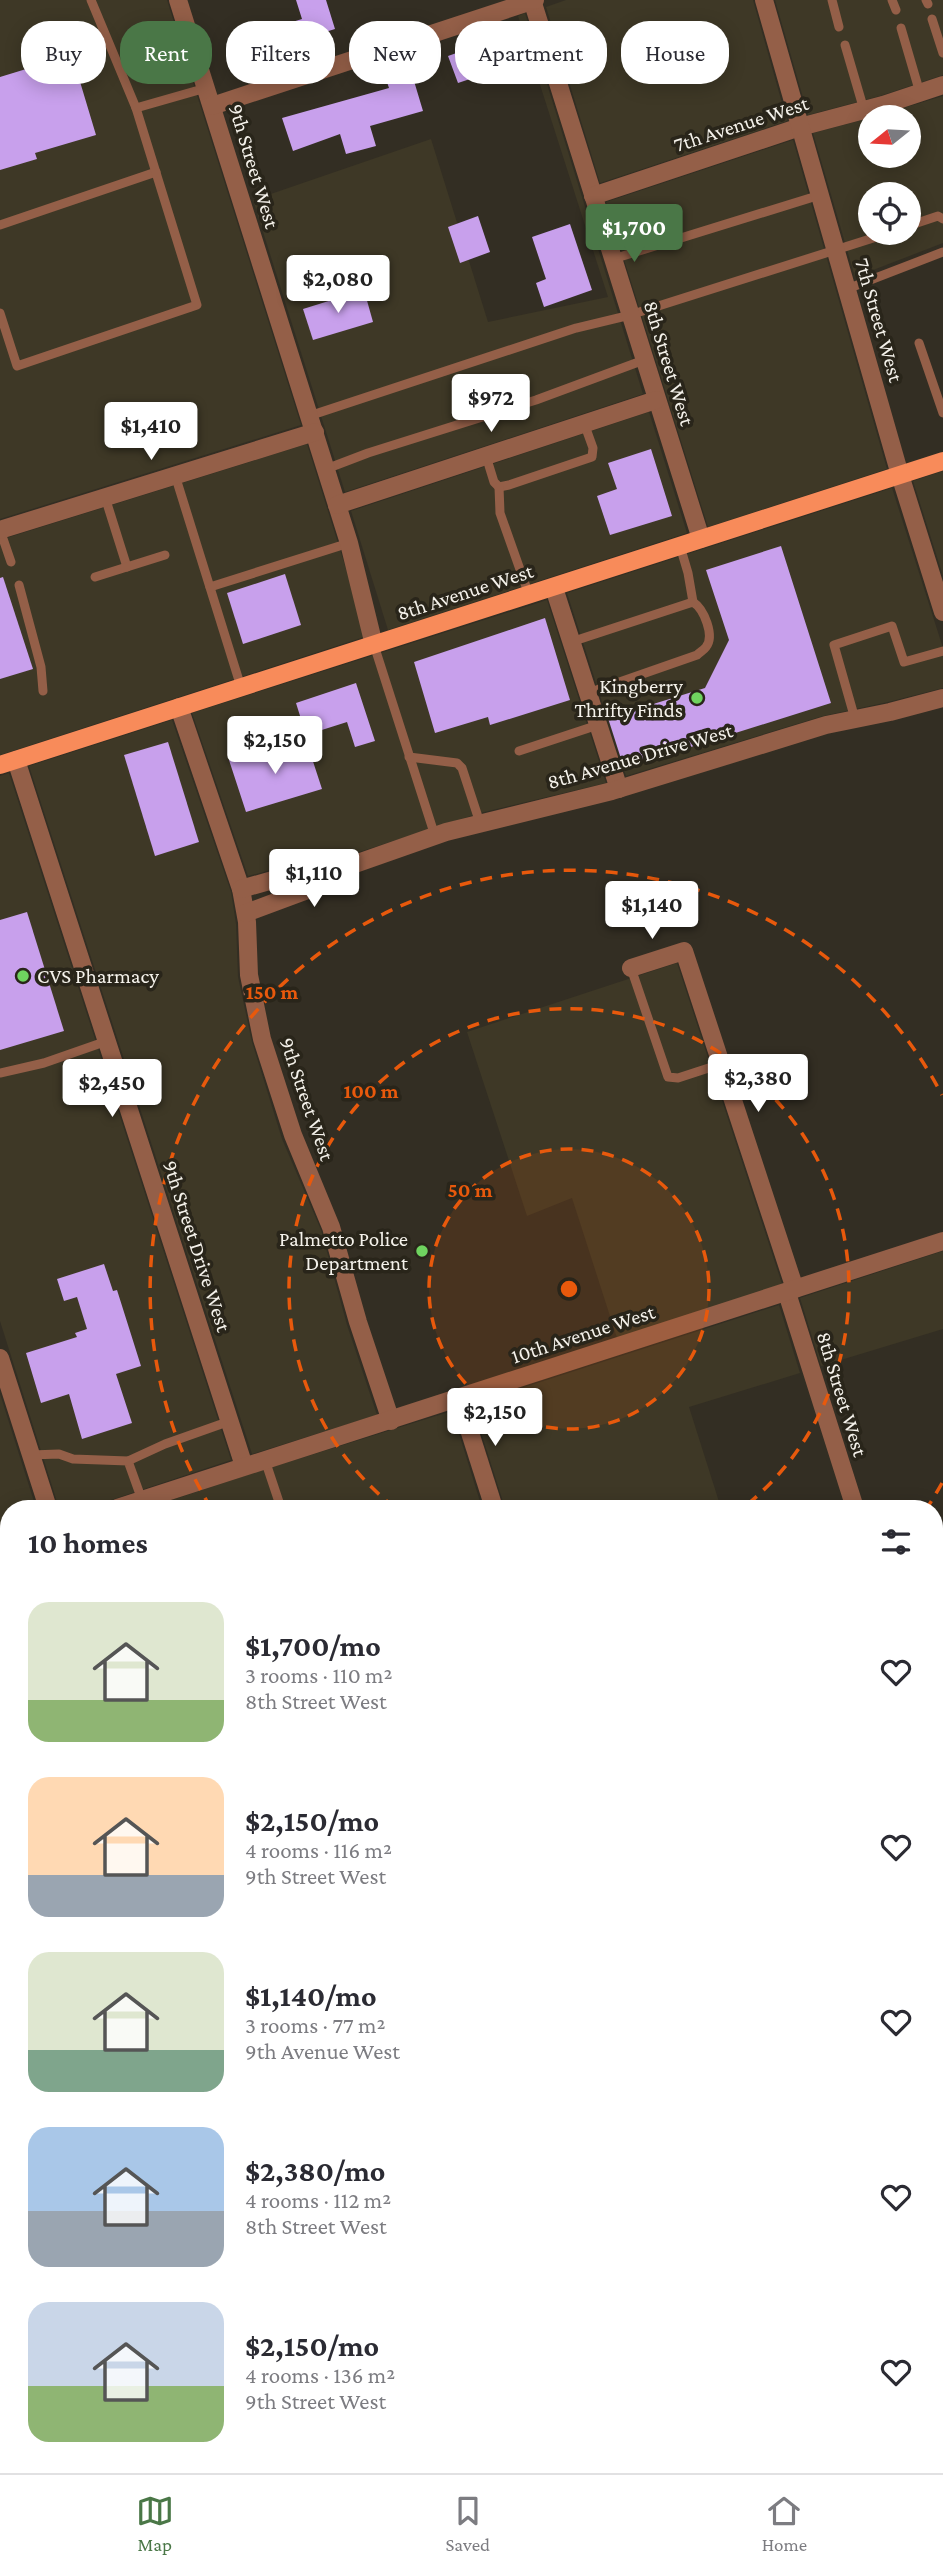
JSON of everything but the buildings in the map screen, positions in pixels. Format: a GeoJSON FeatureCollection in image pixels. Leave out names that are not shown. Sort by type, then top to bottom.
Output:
{"type":"FeatureCollection","features":[{"type":"Feature","properties":{"kind":"main road","name":"8th Avenue West"},"geometry":{"type":"LineString","coordinates":[[8,763],[943,461]]}},
{"type":"Feature","properties":{"kind":"street","name":"9th Street West"},"geometry":{"type":"LineString","coordinates":[[178,0],[349,543],[374,645]]}},
{"type":"Feature","properties":{"kind":"street"},"geometry":{"type":"LineString","coordinates":[[212,106],[533,0]]}},
{"type":"Feature","properties":{"kind":"street","name":"8th Street West"},"geometry":{"type":"LineString","coordinates":[[533,0],[701,539]]}},
{"type":"Feature","properties":{"kind":"street","name":"7th Street West"},"geometry":{"type":"LineString","coordinates":[[764,0],[900,475],[943,612]]}},
{"type":"Feature","properties":{"kind":"street","name":"7th Avenue West"},"geometry":{"type":"LineString","coordinates":[[880,105],[943,86]]}},
{"type":"Feature","properties":{"kind":"street","name":"7th Avenue West"},"geometry":{"type":"LineString","coordinates":[[593,196],[800,127],[858,112]]}},
{"type":"Feature","properties":{"kind":"street"},"geometry":{"type":"LineString","coordinates":[[337,505],[656,400]]}},
{"type":"Feature","properties":{"kind":"street"},"geometry":{"type":"LineString","coordinates":[[0,530],[175,475],[312,424]]}},
{"type":"Feature","properties":{"kind":"street"},"geometry":{"type":"LineString","coordinates":[[554,587],[619,789]]}},
{"type":"Feature","properties":{"kind":"street","name":"8th Avenue Drive West"},"geometry":{"type":"LineString","coordinates":[[241,889],[339,861],[352,865],[435,836],[619,789],[826,725],[943,698]]}},
{"type":"Feature","properties":{"kind":"street","name":"9th Street West"},"geometry":{"type":"LineString","coordinates":[[179,707],[241,889],[246,913],[249,975],[262,1039],[293,1135],[331,1227],[358,1322],[391,1421]]}},
{"type":"Feature","properties":{"kind":"street","name":"9th Street Drive West"},"geometry":{"type":"LineString","coordinates":[[8,763],[107,1041],[244,1466]]}},
{"type":"Feature","properties":{"kind":"street","name":"8th Avenue Drive West"},"geometry":{"type":"LineString","coordinates":[[246,913],[345,876],[352,865]]}},
{"type":"Feature","properties":{"kind":"street","name":"8th Street West"},"geometry":{"type":"LineString","coordinates":[[631,968],[684,951],[791,1291],[853,1500]]}},
{"type":"Feature","properties":{"kind":"street","name":"10th Avenue West"},"geometry":{"type":"LineString","coordinates":[[142,1500],[943,1241]]}},
{"type":"Feature","properties":{"kind":"street"},"geometry":{"type":"LineString","coordinates":[[0,1358],[45,1500]]}},
{"type":"Feature","properties":{"kind":"street"},"geometry":{"type":"LineString","coordinates":[[459,1398],[491,1500]]}},
{"type":"Feature","properties":{"kind":"lane"},"geometry":{"type":"LineString","coordinates":[[0,313],[17,366],[197,305],[136,108],[91,0]]}},
{"type":"Feature","properties":{"kind":"lane"},"geometry":{"type":"LineString","coordinates":[[832,0],[839,27]]}},
{"type":"Feature","properties":{"kind":"lane"},"geometry":{"type":"LineString","coordinates":[[892,0],[896,10]]}},
{"type":"Feature","properties":{"kind":"lane"},"geometry":{"type":"LineString","coordinates":[[932,19],[943,53]]}},
{"type":"Feature","properties":{"kind":"lane"},"geometry":{"type":"LineString","coordinates":[[901,28],[920,93]]}},
{"type":"Feature","properties":{"kind":"lane"},"geometry":{"type":"LineString","coordinates":[[845,44],[863,105]]}},
{"type":"Feature","properties":{"kind":"lane"},"geometry":{"type":"LineString","coordinates":[[136,108],[206,88]]}},
{"type":"Feature","properties":{"kind":"lane"},"geometry":{"type":"LineString","coordinates":[[0,225],[156,172]]}},
{"type":"Feature","properties":{"kind":"lane"},"geometry":{"type":"LineString","coordinates":[[612,259],[820,195]]}},
{"type":"Feature","properties":{"kind":"lane"},"geometry":{"type":"LineString","coordinates":[[921,222],[938,216],[943,219]]}},
{"type":"Feature","properties":{"kind":"lane"},"geometry":{"type":"LineString","coordinates":[[312,424],[562,332],[630,314],[858,244]]}},
{"type":"Feature","properties":{"kind":"lane"},"geometry":{"type":"LineString","coordinates":[[847,289],[943,252]]}},
{"type":"Feature","properties":{"kind":"lane"},"geometry":{"type":"LineString","coordinates":[[919,343],[943,413]]}},
{"type":"Feature","properties":{"kind":"lane"},"geometry":{"type":"LineString","coordinates":[[326,469],[419,436],[536,400],[644,360]]}},
{"type":"Feature","properties":{"kind":"lane"},"geometry":{"type":"LineString","coordinates":[[499,487],[592,457],[593,448],[584,423]]}},
{"type":"Feature","properties":{"kind":"lane"},"geometry":{"type":"LineString","coordinates":[[486,456],[494,482],[499,487],[500,513],[529,595]]}},
{"type":"Feature","properties":{"kind":"lane"},"geometry":{"type":"LineString","coordinates":[[175,475],[241,687]]}},
{"type":"Feature","properties":{"kind":"lane"},"geometry":{"type":"LineString","coordinates":[[104,497],[127,567]]}},
{"type":"Feature","properties":{"kind":"lane"},"geometry":{"type":"LineString","coordinates":[[0,530],[11,562]]}},
{"type":"Feature","properties":{"kind":"lane"},"geometry":{"type":"LineString","coordinates":[[210,587],[349,543]]}},
{"type":"Feature","properties":{"kind":"lane"},"geometry":{"type":"LineString","coordinates":[[680,546],[693,602]]}},
{"type":"Feature","properties":{"kind":"lane"},"geometry":{"type":"LineString","coordinates":[[95,577],[165,555]]}},
{"type":"Feature","properties":{"kind":"lane"},"geometry":{"type":"LineString","coordinates":[[19,585],[41,667],[43,691]]}},
{"type":"Feature","properties":{"kind":"lane"},"geometry":{"type":"LineString","coordinates":[[571,642],[693,602],[700,606],[705,618],[710,638],[707,647],[697,655],[588,692]]}},
{"type":"Feature","properties":{"kind":"lane"},"geometry":{"type":"LineString","coordinates":[[855,719],[834,645],[892,626],[904,662],[943,651]]}},
{"type":"Feature","properties":{"kind":"lane"},"geometry":{"type":"LineString","coordinates":[[374,645],[435,836]]}},
{"type":"Feature","properties":{"kind":"lane"},"geometry":{"type":"LineString","coordinates":[[519,751],[598,725]]}},
{"type":"Feature","properties":{"kind":"lane"},"geometry":{"type":"LineString","coordinates":[[410,757],[457,763],[463,768],[480,823]]}},
{"type":"Feature","properties":{"kind":"lane"},"geometry":{"type":"LineString","coordinates":[[631,968],[668,1077],[674,1079],[721,1064]]}},
{"type":"Feature","properties":{"kind":"lane"},"geometry":{"type":"LineString","coordinates":[[0,1073],[44,1063],[107,1041]]}},
{"type":"Feature","properties":{"kind":"lane"},"geometry":{"type":"LineString","coordinates":[[31,1455],[59,1454],[73,1459],[128,1461],[165,1444],[230,1421]]}},
{"type":"Feature","properties":{"kind":"lane"},"geometry":{"type":"LineString","coordinates":[[265,1460],[278,1500]]}},
{"type":"Feature","properties":{"kind":"lane"},"geometry":{"type":"LineString","coordinates":[[128,1461],[142,1500]]}},
{"type":"Feature","properties":{"kind":"shaded area"},"geometry":{"type":"Polygon","coordinates":[[[0,0],[167,0],[174,21],[120,21],[120,84],[193,84],[301,425],[0,519],[0,0]]]}},
{"type":"Feature","properties":{"kind":"shaded area"},"geometry":{"type":"Polygon","coordinates":[[[566,0],[753,0],[787,121],[600,183],[570,84],[607,84],[607,21],[550,21],[546,7],[566,0]]]}},
{"type":"Feature","properties":{"kind":"shaded area"},"geometry":{"type":"Polygon","coordinates":[[[775,0],[943,0],[943,75],[880,96],[808,115],[775,0]]]}},
{"type":"Feature","properties":{"kind":"shaded area"},"geometry":{"type":"Polygon","coordinates":[[[525,13],[527,21],[520,21],[518,16],[525,13]]]}},
{"type":"Feature","properties":{"kind":"shaded area"},"geometry":{"type":"Polygon","coordinates":[[[540,84],[547,84],[643,394],[345,492],[253,200],[431,139],[488,322],[608,297],[540,84]]]}},
{"type":"Feature","properties":{"kind":"shaded area"},"geometry":{"type":"Polygon","coordinates":[[[943,96],[943,243],[855,277],[813,133],[858,121],[858,168],[921,168],[921,105],[913,105],[943,96]]]}},
{"type":"Feature","properties":{"kind":"shaded area"},"geometry":{"type":"Polygon","coordinates":[[[793,140],[887,469],[708,527],[606,202],[793,140]]]}},
{"type":"Feature","properties":{"kind":"shaded area"},"geometry":{"type":"Polygon","coordinates":[[[649,412],[687,533],[388,630],[351,511],[649,412]]]}},
{"type":"Feature","properties":{"kind":"shaded area"},"geometry":{"type":"Polygon","coordinates":[[[307,444],[367,636],[0,755],[0,540],[307,444]]]}},
{"type":"Feature","properties":{"kind":"shaded area"},"geometry":{"type":"Polygon","coordinates":[[[943,471],[943,576],[913,481],[943,471]]]}},
{"type":"Feature","properties":{"kind":"shaded area"},"geometry":{"type":"Polygon","coordinates":[[[892,488],[943,648],[943,688],[823,716],[626,776],[567,593],[892,488]]]}},
{"type":"Feature","properties":{"kind":"shaded area"},"geometry":{"type":"Polygon","coordinates":[[[547,600],[606,783],[480,813],[353,854],[337,852],[248,876],[192,713],[547,600]]]}},
{"type":"Feature","properties":{"kind":"shaded area"},"geometry":{"type":"Polygon","coordinates":[[[172,720],[231,892],[236,924],[238,977],[252,1042],[282,1139],[321,1230],[347,1325],[377,1415],[252,1454],[29,766],[172,720]]]}},
{"type":"Feature","properties":{"kind":"shaded area"},"geometry":{"type":"Polygon","coordinates":[[[9,773],[231,1460],[111,1500],[56,1500],[0,1321],[0,776],[9,773]]]}},
{"type":"Feature","properties":{"kind":"shaded area"},"geometry":{"type":"Polygon","coordinates":[[[677,963],[782,1284],[618,1341],[572,1198],[527,1216],[467,1032],[677,963]]]}},
{"type":"Feature","properties":{"kind":"shaded area"},"geometry":{"type":"Polygon","coordinates":[[[943,1251],[943,1329],[821,1366],[800,1298],[943,1251]]]}},
{"type":"Feature","properties":{"kind":"shaded area"},"geometry":{"type":"Polygon","coordinates":[[[779,1305],[800,1373],[689,1407],[718,1500],[502,1500],[472,1404],[779,1305]]]}},
{"type":"Feature","properties":{"kind":"shaded area"},"geometry":{"type":"Polygon","coordinates":[[[0,1394],[33,1500],[0,1500],[0,1394]]]}},
{"type":"Feature","properties":{"kind":"shaded area"},"geometry":{"type":"Polygon","coordinates":[[[452,1411],[480,1500],[172,1500],[452,1411]]]}},
{"type":"Feature","properties":{"kind":"place","name":"Kingberry Thrifty Finds"},"geometry":{"type":"Point","coordinates":[697,698]}},
{"type":"Feature","properties":{"kind":"place","name":"CVS Pharmacy"},"geometry":{"type":"Point","coordinates":[23,976]}},
{"type":"Feature","properties":{"kind":"place","name":"Palmetto Police Department"},"geometry":{"type":"Point","coordinates":[422,1251]}}]}
